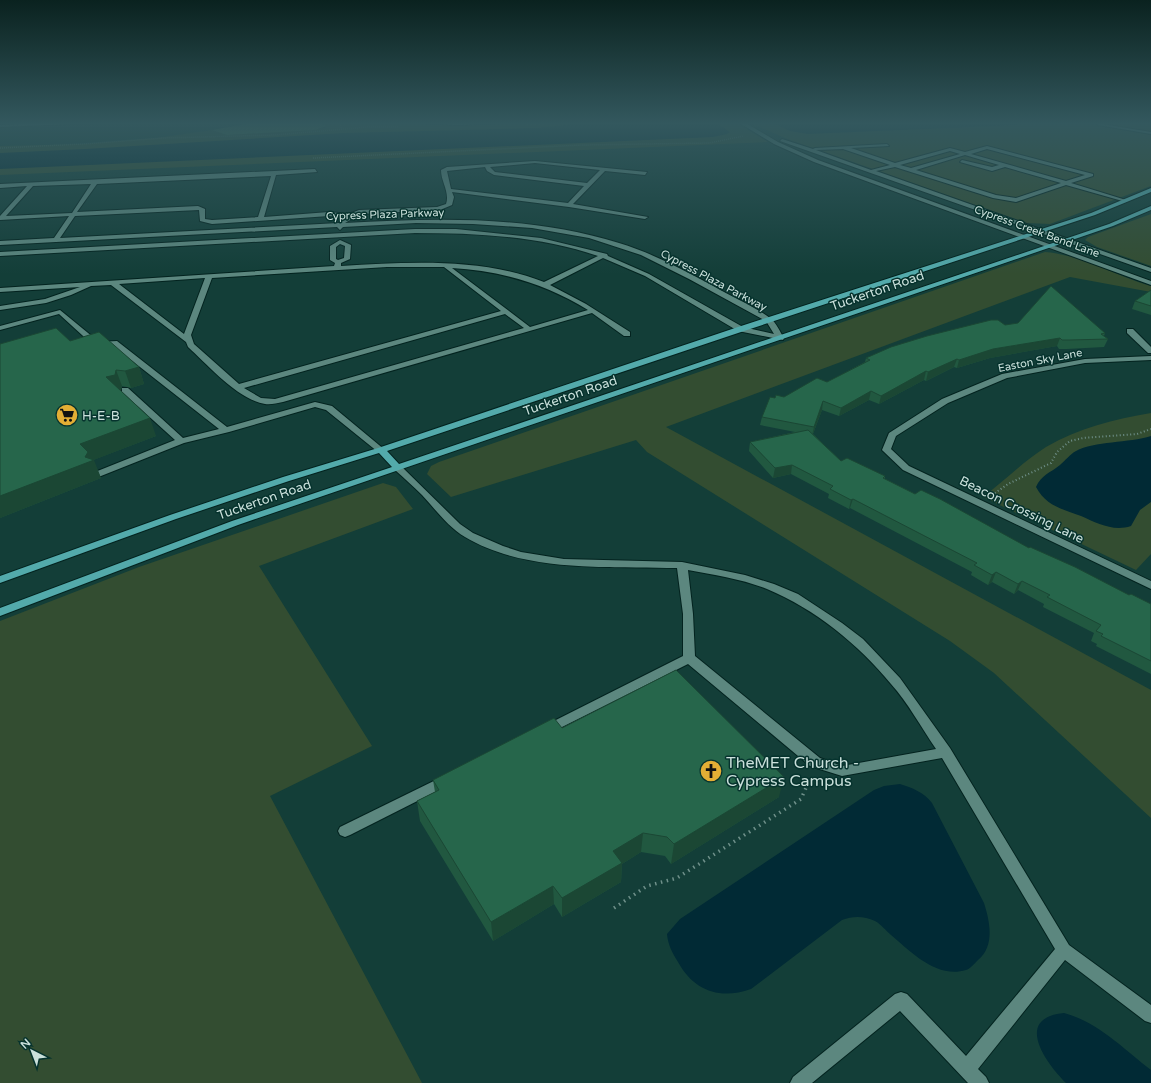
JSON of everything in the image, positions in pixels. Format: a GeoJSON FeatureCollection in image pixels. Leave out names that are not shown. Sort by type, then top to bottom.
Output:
{"type":"FeatureCollection","features":[{"type":"Feature","properties":{"kind":"main road","name":"Tuckerton Road"},"geometry":{"type":"LineString","coordinates":[[0,580],[173,517],[381,450],[741,329],[1040,230],[1093,214],[1151,190]]}},
{"type":"Feature","properties":{"kind":"main road","name":"Tuckerton Road"},"geometry":{"type":"LineString","coordinates":[[0,612],[235,524],[1068,240],[1111,225],[1151,208]]}},
{"type":"Feature","properties":{"kind":"main road"},"geometry":{"type":"LineString","coordinates":[[381,450],[398,468]]}},
{"type":"Feature","properties":{"kind":"street"},"geometry":{"type":"LineString","coordinates":[[0,186],[294,173]]}},
{"type":"Feature","properties":{"kind":"street"},"geometry":{"type":"LineString","coordinates":[[337,265],[333,260],[333,246],[340,239],[341,225],[350,216],[359,212],[438,209],[449,205],[451,198],[444,173]]}},
{"type":"Feature","properties":{"kind":"street"},"geometry":{"type":"LineString","coordinates":[[493,173],[588,185]]}},
{"type":"Feature","properties":{"kind":"street"},"geometry":{"type":"LineString","coordinates":[[569,205],[600,173]]}},
{"type":"Feature","properties":{"kind":"street"},"geometry":{"type":"LineString","coordinates":[[640,173],[645,173]]}},
{"type":"Feature","properties":{"kind":"street","name":"Cypress Creek Bend Lane"},"geometry":{"type":"LineString","coordinates":[[848,173],[1151,283]]}},
{"type":"Feature","properties":{"kind":"street","name":"Cypress Creek Bend Lane"},"geometry":{"type":"LineString","coordinates":[[876,173],[1151,270]]}},
{"type":"Feature","properties":{"kind":"street"},"geometry":{"type":"LineString","coordinates":[[920,173],[1012,200],[1091,175],[1082,173]]}},
{"type":"Feature","properties":{"kind":"street"},"geometry":{"type":"LineString","coordinates":[[1031,173],[1124,201]]}},
{"type":"Feature","properties":{"kind":"street"},"geometry":{"type":"LineString","coordinates":[[260,219],[274,174]]}},
{"type":"Feature","properties":{"kind":"street"},"geometry":{"type":"LineString","coordinates":[[56,240],[96,182]]}},
{"type":"Feature","properties":{"kind":"street"},"geometry":{"type":"LineString","coordinates":[[1,218],[31,185]]}},
{"type":"Feature","properties":{"kind":"street"},"geometry":{"type":"LineString","coordinates":[[449,190],[569,205],[644,217]]}},
{"type":"Feature","properties":{"kind":"street"},"geometry":{"type":"LineString","coordinates":[[1,218],[198,208],[202,209],[202,220],[212,222],[329,214],[350,216]]}},
{"type":"Feature","properties":{"kind":"street","name":"Cypress Plaza Parkway"},"geometry":{"type":"LineString","coordinates":[[0,243],[416,221],[462,221],[508,224],[554,230],[603,241],[642,254],[769,320],[780,338]]}},
{"type":"Feature","properties":{"kind":"street","name":"Cypress Plaza Parkway"},"geometry":{"type":"LineString","coordinates":[[0,254],[340,239],[414,232],[492,234],[541,240],[586,250],[620,262],[647,275],[741,329],[780,338]]}},
{"type":"Feature","properties":{"kind":"street"},"geometry":{"type":"LineString","coordinates":[[337,265],[347,259],[348,245],[340,239]]}},
{"type":"Feature","properties":{"kind":"street"},"geometry":{"type":"LineString","coordinates":[[617,250],[624,248]]}},
{"type":"Feature","properties":{"kind":"street"},"geometry":{"type":"LineString","coordinates":[[544,285],[610,253]]}},
{"type":"Feature","properties":{"kind":"street"},"geometry":{"type":"LineString","coordinates":[[0,290],[209,276],[337,265],[446,266],[487,270],[544,285],[577,300],[627,334]]}},
{"type":"Feature","properties":{"kind":"street"},"geometry":{"type":"LineString","coordinates":[[446,266],[529,329]]}},
{"type":"Feature","properties":{"kind":"street"},"geometry":{"type":"LineString","coordinates":[[187,340],[187,335],[209,276]]}},
{"type":"Feature","properties":{"kind":"street"},"geometry":{"type":"LineString","coordinates":[[114,283],[187,340],[191,346],[239,387],[256,400],[265,402],[280,400],[594,311]]}},
{"type":"Feature","properties":{"kind":"street"},"geometry":{"type":"LineString","coordinates":[[0,308],[22,306],[75,292],[90,284]]}},
{"type":"Feature","properties":{"kind":"street"},"geometry":{"type":"LineString","coordinates":[[0,328],[60,312],[97,344],[114,343],[226,430]]}},
{"type":"Feature","properties":{"kind":"street"},"geometry":{"type":"LineString","coordinates":[[239,387],[506,312]]}},
{"type":"Feature","properties":{"kind":"street"},"geometry":{"type":"LineString","coordinates":[[1130,331],[1151,351]]}},
{"type":"Feature","properties":{"kind":"street","name":"Easton Sky Lane"},"geometry":{"type":"LineString","coordinates":[[886,450],[892,435],[945,401],[1005,376],[1085,361],[1151,358]]}},
{"type":"Feature","properties":{"kind":"street"},"geometry":{"type":"LineString","coordinates":[[125,390],[181,441]]}},
{"type":"Feature","properties":{"kind":"street"},"geometry":{"type":"LineString","coordinates":[[98,474],[181,441],[226,430],[315,404],[329,408],[381,450]]}},
{"type":"Feature","properties":{"kind":"street","name":"Beacon Crossing Lane"},"geometry":{"type":"LineString","coordinates":[[886,450],[906,468],[1151,585]]}},
{"type":"Feature","properties":{"kind":"street"},"geometry":{"type":"LineString","coordinates":[[398,468],[424,492],[441,512],[456,526],[469,535],[499,548],[519,555],[564,562],[682,564],[745,578],[770,586],[816,611],[838,626],[858,642],[896,681],[945,752],[1064,950],[1151,1015]]}},
{"type":"Feature","properties":{"kind":"street"},"geometry":{"type":"LineString","coordinates":[[682,564],[688,614],[689,658],[815,762],[842,771],[945,752]]}},
{"type":"Feature","properties":{"kind":"street"},"geometry":{"type":"LineString","coordinates":[[534,736],[689,658]]}},
{"type":"Feature","properties":{"kind":"street"},"geometry":{"type":"LineString","coordinates":[[344,831],[456,774]]}},
{"type":"Feature","properties":{"kind":"street"},"geometry":{"type":"LineString","coordinates":[[966,1068],[1064,950]]}},
{"type":"Feature","properties":{"kind":"street"},"geometry":{"type":"LineString","coordinates":[[799,1083],[901,1000],[980,1083]]}},
{"type":"Feature","properties":{"kind":"path"},"geometry":{"type":"LineString","coordinates":[[980,503],[1008,484],[1051,463],[1057,452],[1070,441],[1083,438],[1137,434],[1151,429]]}},
{"type":"Feature","properties":{"kind":"path"},"geometry":{"type":"LineString","coordinates":[[614,908],[647,886],[677,878],[801,799],[810,779]]}},
{"type":"Feature","properties":{"kind":"green space"},"geometry":{"type":"Polygon","coordinates":[[[0,173],[57,173],[0,175],[0,173]]]}},
{"type":"Feature","properties":{"kind":"green space"},"geometry":{"type":"Polygon","coordinates":[[[883,173],[1151,173],[1151,186],[1050,224],[1027,223],[883,173]]]}},
{"type":"Feature","properties":{"kind":"green space"},"geometry":{"type":"Polygon","coordinates":[[[1151,214],[1151,266],[1097,247],[1085,240],[1088,237],[1151,214]]]}},
{"type":"Feature","properties":{"kind":"green space"},"geometry":{"type":"Polygon","coordinates":[[[1045,252],[1086,261],[1151,286],[1151,292],[1070,277],[666,427],[1151,690],[1151,818],[994,673],[950,641],[647,452],[636,440],[451,497],[427,474],[431,466],[439,462],[1045,252]]]}},
{"type":"Feature","properties":{"kind":"green space"},"geometry":{"type":"Polygon","coordinates":[[[1151,413],[1151,554],[1136,570],[983,497],[1030,458],[1058,440],[1097,425],[1151,413]]]}},
{"type":"Feature","properties":{"kind":"green space"},"geometry":{"type":"Polygon","coordinates":[[[383,483],[396,487],[413,509],[259,566],[372,746],[270,796],[422,1083],[0,1083],[0,621],[139,567],[383,483]]]}},
{"type":"Feature","properties":{"kind":"water"},"geometry":{"type":"Polygon","coordinates":[[[1151,436],[1151,502],[1140,510],[1131,526],[1118,528],[1105,526],[1061,509],[1045,499],[1036,487],[1043,477],[1076,451],[1092,445],[1133,440],[1151,436]]]}},
{"type":"Feature","properties":{"kind":"water"},"geometry":{"type":"Polygon","coordinates":[[[900,784],[922,793],[932,803],[984,903],[990,933],[989,941],[983,954],[971,967],[966,970],[955,972],[945,971],[935,967],[916,956],[877,922],[871,919],[858,917],[842,920],[751,989],[729,994],[718,993],[700,986],[684,972],[668,942],[667,934],[680,919],[874,790],[884,786],[900,784]]]}},
{"type":"Feature","properties":{"kind":"water"},"geometry":{"type":"Polygon","coordinates":[[[1064,1013],[1088,1023],[1110,1037],[1151,1070],[1151,1083],[1066,1083],[1043,1053],[1038,1042],[1037,1032],[1040,1023],[1049,1017],[1064,1013]]]}},
{"type":"Feature","properties":{"kind":"building"},"geometry":{"type":"Polygon","coordinates":[[[1051,286],[1105,333],[1101,334],[1108,339],[1062,340],[1060,338],[993,349],[959,360],[957,359],[928,372],[926,371],[881,396],[871,391],[841,408],[823,401],[814,427],[762,417],[770,397],[775,398],[776,395],[784,397],[817,378],[827,382],[870,360],[866,358],[891,347],[927,336],[991,320],[998,320],[1005,325],[1018,323],[1051,286]]]}},
{"type":"Feature","properties":{"kind":"building"},"geometry":{"type":"Polygon","coordinates":[[[1151,290],[1151,306],[1135,301],[1151,290]]]}},
{"type":"Feature","properties":{"kind":"building","name":"H-E-B"},"geometry":{"type":"Polygon","coordinates":[[[56,328],[70,341],[99,332],[139,367],[125,371],[116,370],[115,375],[106,377],[150,418],[80,444],[88,452],[85,457],[94,460],[0,496],[0,344],[56,328]]]}},
{"type":"Feature","properties":{"kind":"building"},"geometry":{"type":"Polygon","coordinates":[[[808,430],[841,461],[847,458],[885,476],[883,478],[915,494],[921,490],[1029,548],[1030,547],[1075,567],[1129,595],[1131,594],[1151,604],[1151,661],[1101,636],[1103,634],[1096,631],[1101,625],[1047,597],[1050,595],[1022,581],[1018,584],[996,572],[992,575],[974,565],[977,563],[853,499],[851,500],[830,489],[833,486],[792,465],[775,468],[750,442],[808,430]]]}},
{"type":"Feature","properties":{"kind":"building"},"geometry":{"type":"Polygon","coordinates":[[[676,670],[784,777],[674,844],[667,837],[643,833],[613,851],[622,863],[562,898],[553,886],[491,922],[417,801],[439,790],[433,780],[554,718],[562,728],[676,670]]]}},
{"type":"Feature","properties":{"kind":"place","name":"H-E-B"},"geometry":{"type":"Point","coordinates":[67,415]}},
{"type":"Feature","properties":{"kind":"place","name":"TheMET Church - Cypress Campus"},"geometry":{"type":"Point","coordinates":[711,771]}}]}
